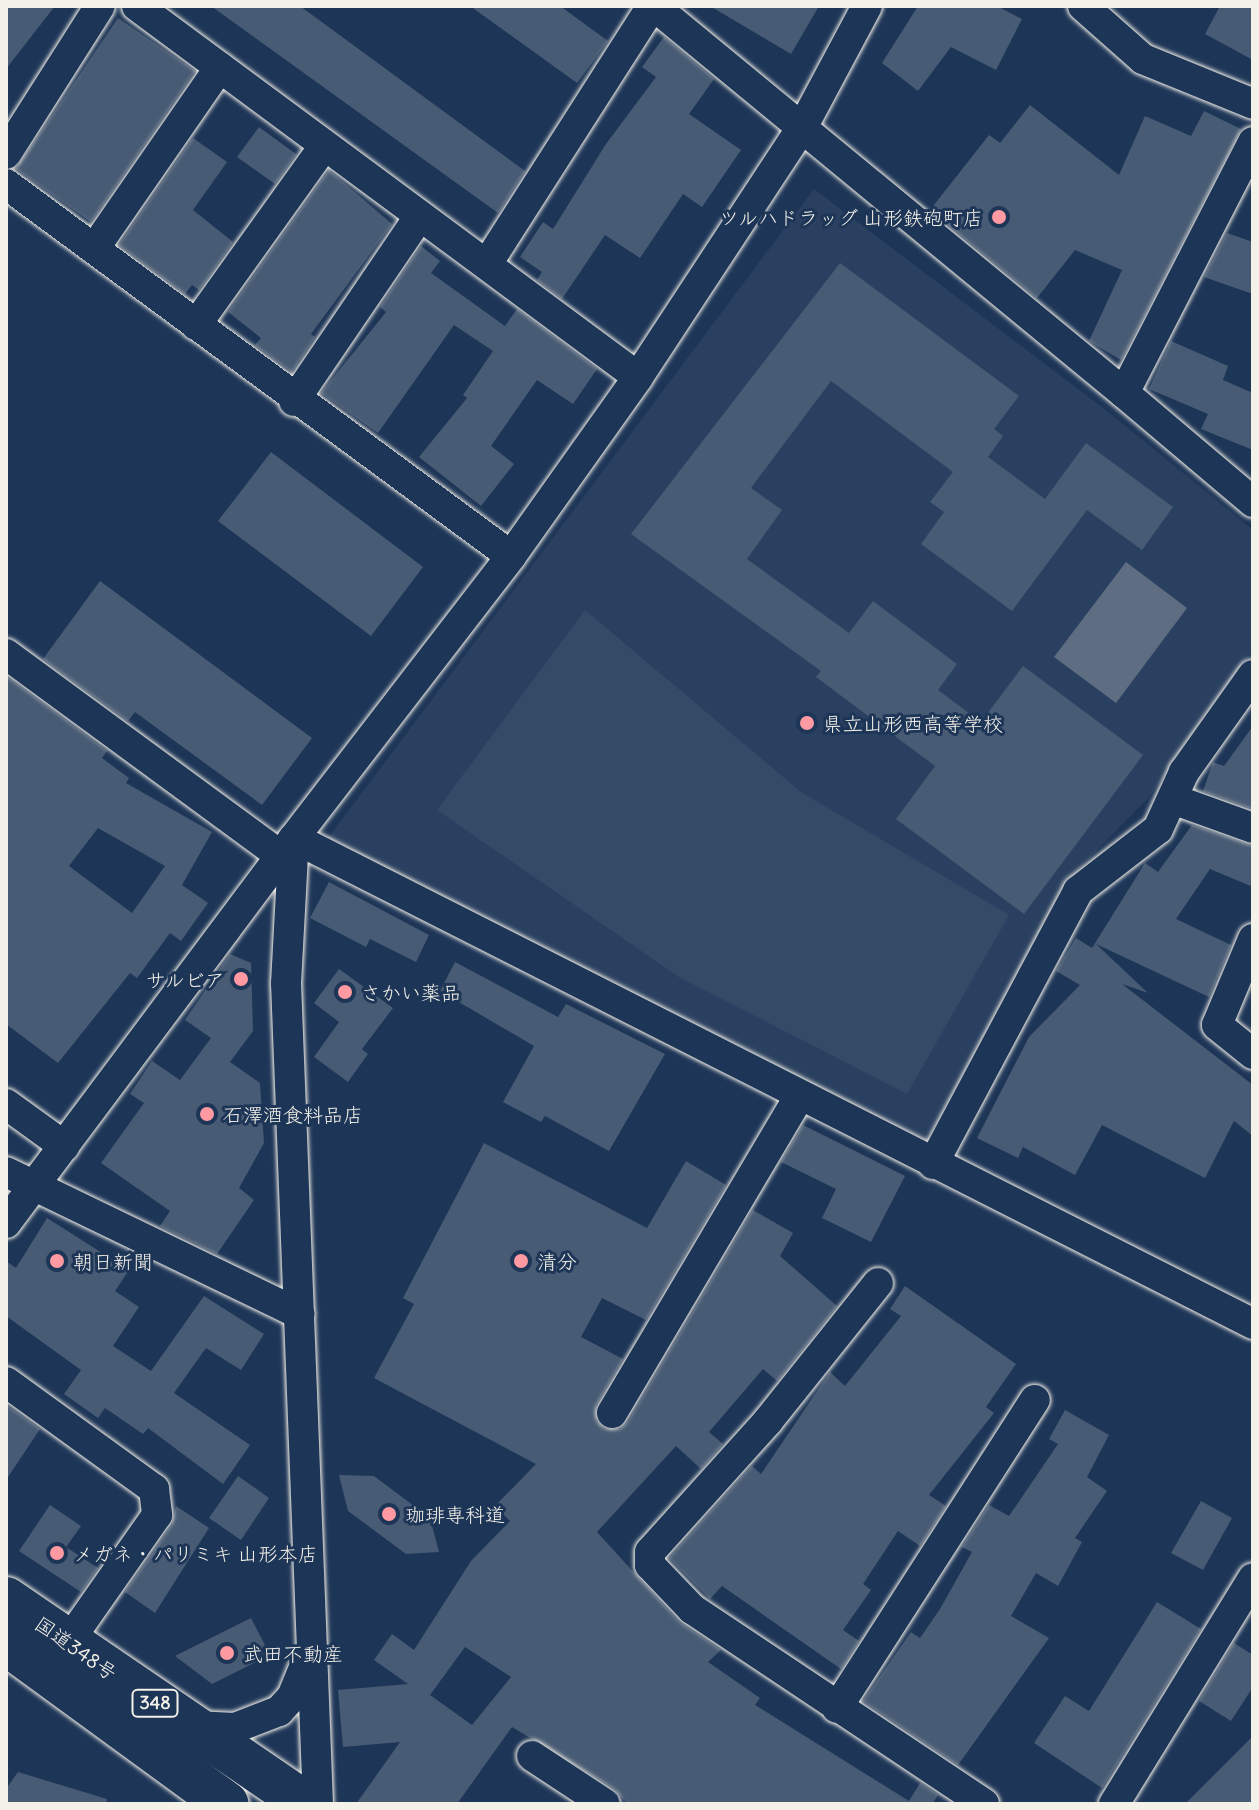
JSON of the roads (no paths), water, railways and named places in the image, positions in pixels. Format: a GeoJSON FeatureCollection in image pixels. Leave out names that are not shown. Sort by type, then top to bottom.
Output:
{"type":"FeatureCollection","features":[{"type":"Feature","properties":{"kind":"highway","name":"国道348号"},"geometry":{"type":"LineString","coordinates":[[6,1599],[306,1804]]}},
{"type":"Feature","properties":{"kind":"highway","name":"国道348号"},"geometry":{"type":"LineString","coordinates":[[6,1643],[227,1804]]}},
{"type":"Feature","properties":{"kind":"street"},"geometry":{"type":"LineString","coordinates":[[6,154],[100,6]]}},
{"type":"Feature","properties":{"kind":"street"},"geometry":{"type":"LineString","coordinates":[[137,6],[638,377]]}},
{"type":"Feature","properties":{"kind":"street"},"geometry":{"type":"LineString","coordinates":[[487,264],[653,6],[803,126],[1253,502]]}},
{"type":"Feature","properties":{"kind":"street"},"geometry":{"type":"LineString","coordinates":[[6,1223],[287,847],[511,556],[638,377],[803,126],[867,6]]}},
{"type":"Feature","properties":{"kind":"street"},"geometry":{"type":"LineString","coordinates":[[1083,6],[1143,59],[1253,104]]}},
{"type":"Feature","properties":{"kind":"street"},"geometry":{"type":"LineString","coordinates":[[94,249],[220,67]]}},
{"type":"Feature","properties":{"kind":"street"},"geometry":{"type":"LineString","coordinates":[[1124,393],[1253,142]]}},
{"type":"Feature","properties":{"kind":"street"},"geometry":{"type":"LineString","coordinates":[[196,325],[324,146]]}},
{"type":"Feature","properties":{"kind":"street"},"geometry":{"type":"LineString","coordinates":[[6,184],[294,401],[511,556]]}},
{"type":"Feature","properties":{"kind":"street"},"geometry":{"type":"LineString","coordinates":[[294,401],[419,217]]}},
{"type":"Feature","properties":{"kind":"street"},"geometry":{"type":"LineString","coordinates":[[6,654],[287,847],[799,1097],[1253,1324]]}},
{"type":"Feature","properties":{"kind":"street"},"geometry":{"type":"LineString","coordinates":[[933,1164],[1078,891],[1158,829],[1175,800],[1184,772],[1253,675]]}},
{"type":"Feature","properties":{"kind":"street"},"geometry":{"type":"LineString","coordinates":[[1175,800],[1253,828]]}},
{"type":"Feature","properties":{"kind":"street"},"geometry":{"type":"LineString","coordinates":[[287,847],[286,984],[316,1639],[318,1804]]}},
{"type":"Feature","properties":{"kind":"street"},"geometry":{"type":"LineString","coordinates":[[1253,939],[1217,1025],[1253,1054]]}},
{"type":"Feature","properties":{"kind":"street"},"geometry":{"type":"LineString","coordinates":[[612,1413],[799,1097]]}},
{"type":"Feature","properties":{"kind":"street"},"geometry":{"type":"LineString","coordinates":[[6,1104],[64,1146]]}},
{"type":"Feature","properties":{"kind":"street"},"geometry":{"type":"LineString","coordinates":[[6,1172],[300,1314]]}},
{"type":"Feature","properties":{"kind":"street"},"geometry":{"type":"LineString","coordinates":[[878,1283],[768,1421],[650,1552],[650,1565],[692,1609],[984,1804]]}},
{"type":"Feature","properties":{"kind":"street"},"geometry":{"type":"LineString","coordinates":[[6,1382],[154,1489],[157,1515],[68,1642]]}},
{"type":"Feature","properties":{"kind":"street"},"geometry":{"type":"LineString","coordinates":[[837,1708],[1035,1400]]}},
{"type":"Feature","properties":{"kind":"street"},"geometry":{"type":"LineString","coordinates":[[1114,1804],[1249,1597]]}},
{"type":"Feature","properties":{"kind":"street"},"geometry":{"type":"LineString","coordinates":[[188,1726],[235,1728],[279,1711],[292,1697],[316,1639]]}},
{"type":"Feature","properties":{"kind":"street"},"geometry":{"type":"LineString","coordinates":[[532,1756],[605,1804]]}},
{"type":"Feature","properties":{"kind":"place","name":"ツルハドラッグ 山形鉄砲町店"},"geometry":{"type":"Point","coordinates":[999,217]}},
{"type":"Feature","properties":{"kind":"place","name":"県立山形西高等学校"},"geometry":{"type":"Point","coordinates":[807,723]}},
{"type":"Feature","properties":{"kind":"place","name":"サルビア"},"geometry":{"type":"Point","coordinates":[241,979]}},
{"type":"Feature","properties":{"kind":"place","name":"さかい薬品"},"geometry":{"type":"Point","coordinates":[345,992]}},
{"type":"Feature","properties":{"kind":"place","name":"石澤酒食料品店"},"geometry":{"type":"Point","coordinates":[207,1114]}},
{"type":"Feature","properties":{"kind":"place","name":"朝日新聞"},"geometry":{"type":"Point","coordinates":[57,1261]}},
{"type":"Feature","properties":{"kind":"place","name":"清分"},"geometry":{"type":"Point","coordinates":[521,1261]}},
{"type":"Feature","properties":{"kind":"place","name":"珈琲専科道"},"geometry":{"type":"Point","coordinates":[389,1514]}},
{"type":"Feature","properties":{"kind":"place","name":"メガネ・パリミキ 山形本店"},"geometry":{"type":"Point","coordinates":[57,1553]}},
{"type":"Feature","properties":{"kind":"place","name":"武田不動産"},"geometry":{"type":"Point","coordinates":[227,1653]}}]}
